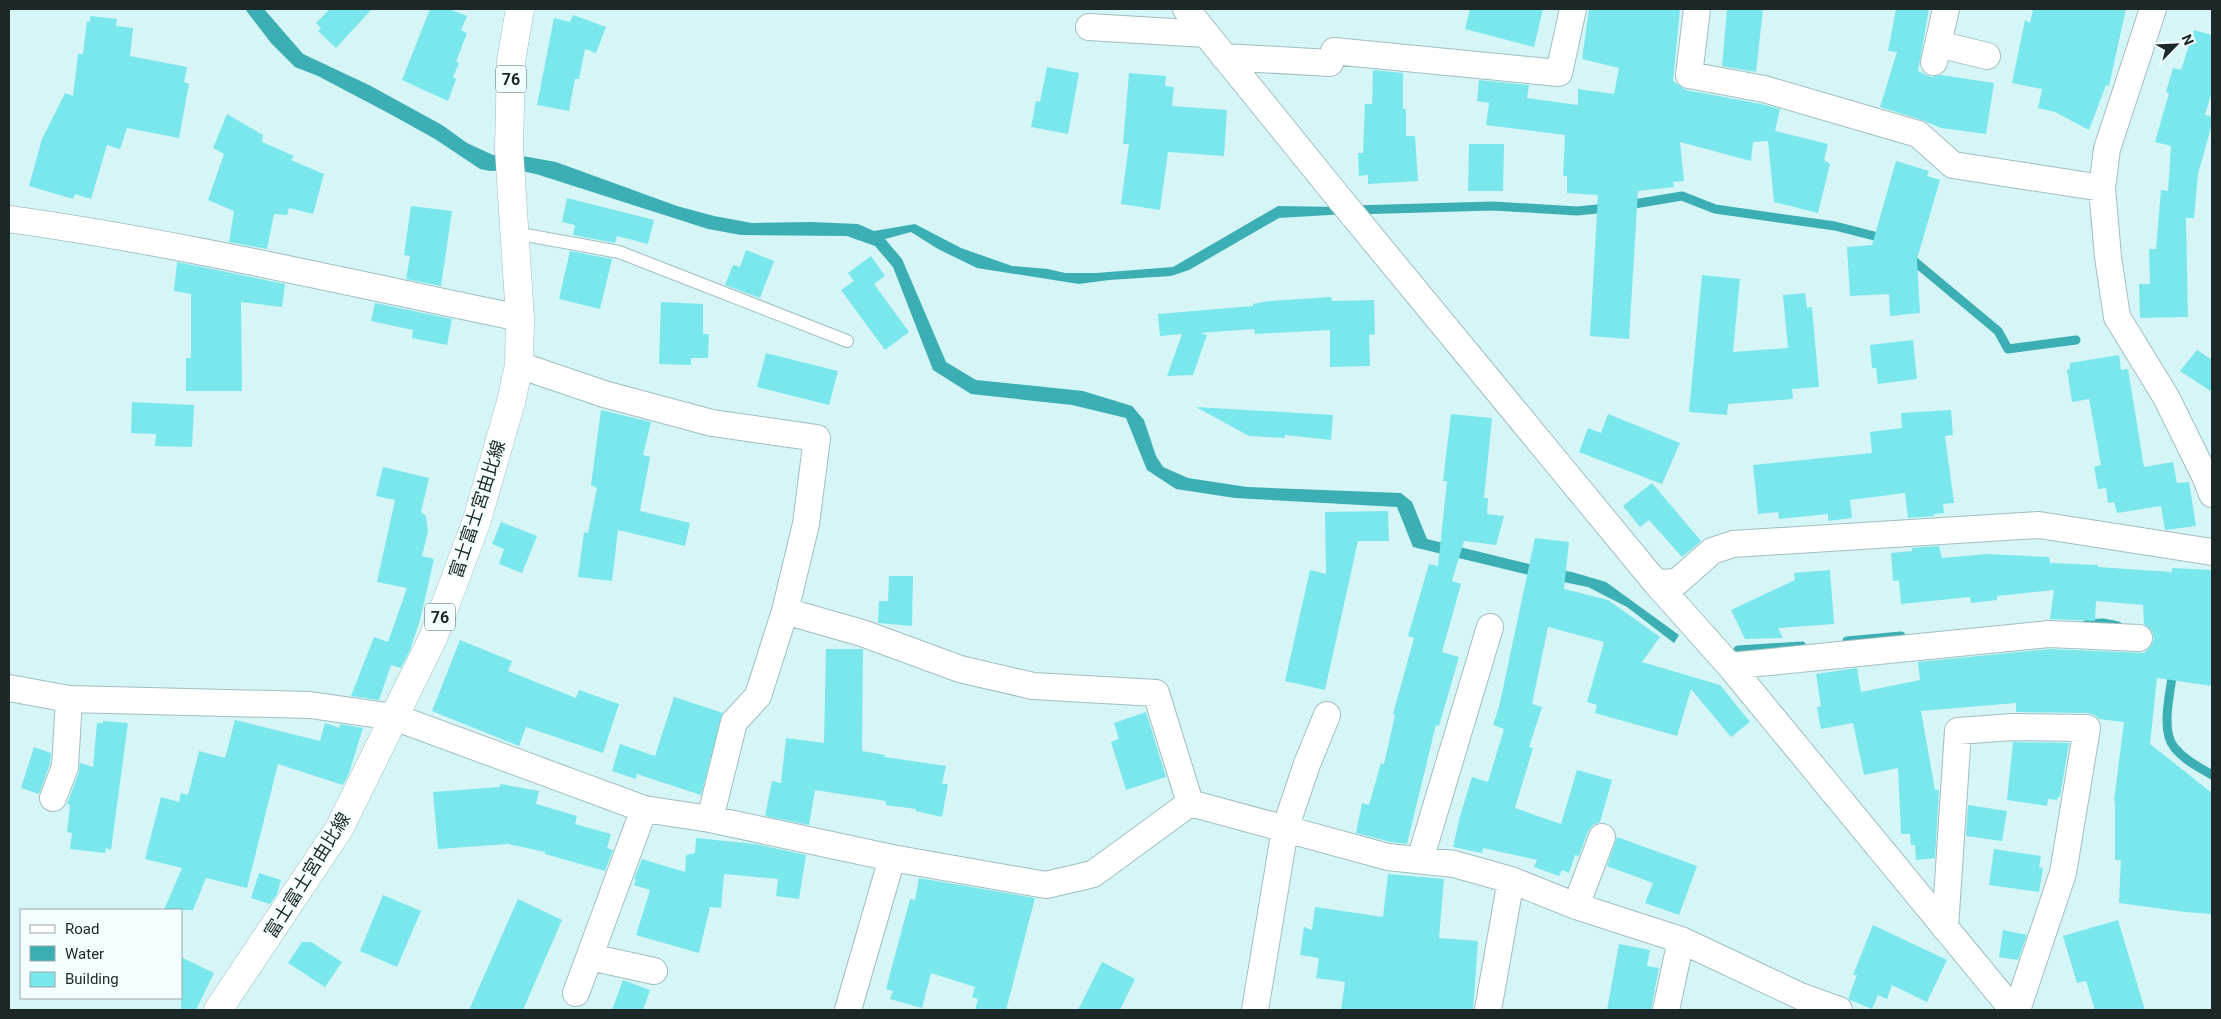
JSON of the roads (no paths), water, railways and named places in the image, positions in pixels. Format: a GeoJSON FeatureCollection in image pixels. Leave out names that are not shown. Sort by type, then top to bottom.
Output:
{"type":"FeatureCollection","features":[{"type":"Feature","properties":{"kind":"main road","name":"富士富士宮由比線"},"geometry":{"type":"LineString","coordinates":[[218,1010],[339,829],[433,638],[476,520],[511,402],[518,365],[520,318],[509,149],[511,61],[520,9]]}},
{"type":"Feature","properties":{"kind":"street"},"geometry":{"type":"LineString","coordinates":[[1186,9],[1656,583],[1730,666],[2013,1010]]}},
{"type":"Feature","properties":{"kind":"street"},"geometry":{"type":"LineString","coordinates":[[1224,57],[1330,63],[1334,51],[1558,73],[1573,9]]}},
{"type":"Feature","properties":{"kind":"street"},"geometry":{"type":"LineString","coordinates":[[1697,9],[1689,76],[1764,88],[1918,134],[1953,165],[2102,188]]}},
{"type":"Feature","properties":{"kind":"street"},"geometry":{"type":"LineString","coordinates":[[1946,9],[1936,52],[1987,56]]}},
{"type":"Feature","properties":{"kind":"street"},"geometry":{"type":"LineString","coordinates":[[2153,9],[2107,149],[2102,188],[2108,257],[2117,317],[2166,397],[2212,494]]}},
{"type":"Feature","properties":{"kind":"street"},"geometry":{"type":"LineString","coordinates":[[1089,27],[1206,34]]}},
{"type":"Feature","properties":{"kind":"street"},"geometry":{"type":"LineString","coordinates":[[9,219],[217,254],[520,318]]}},
{"type":"Feature","properties":{"kind":"street"},"geometry":{"type":"LineString","coordinates":[[518,365],[604,394],[712,423],[817,438],[806,524],[785,611],[758,696],[734,722],[710,819]]}},
{"type":"Feature","properties":{"kind":"street"},"geometry":{"type":"LineString","coordinates":[[1656,583],[1676,582],[1712,551],[1733,544],[2039,525],[2212,552]]}},
{"type":"Feature","properties":{"kind":"street"},"geometry":{"type":"LineString","coordinates":[[785,611],[862,633],[960,669],[1033,686],[1156,693],[1190,803]]}},
{"type":"Feature","properties":{"kind":"street"},"geometry":{"type":"LineString","coordinates":[[1420,860],[1490,626]]}},
{"type":"Feature","properties":{"kind":"street"},"geometry":{"type":"LineString","coordinates":[[1730,666],[2049,634],[2139,638]]}},
{"type":"Feature","properties":{"kind":"street"},"geometry":{"type":"LineString","coordinates":[[10,693],[69,699],[310,704],[394,717],[644,809],[710,819],[892,858],[1046,885],[1093,874],[1190,803]]}},
{"type":"Feature","properties":{"kind":"street"},"geometry":{"type":"LineString","coordinates":[[53,798],[65,767],[69,699]]}},
{"type":"Feature","properties":{"kind":"street"},"geometry":{"type":"LineString","coordinates":[[1255,1010],[1285,829],[1307,764],[1327,715]]}},
{"type":"Feature","properties":{"kind":"street"},"geometry":{"type":"LineString","coordinates":[[1945,928],[1958,731],[2013,726],[2087,728],[2063,873],[2017,1010]]}},
{"type":"Feature","properties":{"kind":"street"},"geometry":{"type":"LineString","coordinates":[[1190,803],[1388,858],[1454,864],[1511,880],[1576,906],[1681,940],[1799,1003],[1839,1010]]}},
{"type":"Feature","properties":{"kind":"street"},"geometry":{"type":"LineString","coordinates":[[576,993],[644,809]]}},
{"type":"Feature","properties":{"kind":"street"},"geometry":{"type":"LineString","coordinates":[[1576,906],[1602,837]]}},
{"type":"Feature","properties":{"kind":"street"},"geometry":{"type":"LineString","coordinates":[[848,1010],[892,858]]}},
{"type":"Feature","properties":{"kind":"street"},"geometry":{"type":"LineString","coordinates":[[1488,1010],[1511,880]]}},
{"type":"Feature","properties":{"kind":"street"},"geometry":{"type":"LineString","coordinates":[[1666,1010],[1681,940]]}},
{"type":"Feature","properties":{"kind":"street"},"geometry":{"type":"LineString","coordinates":[[590,957],[654,971]]}},
{"type":"Feature","properties":{"kind":"lane"},"geometry":{"type":"LineString","coordinates":[[515,233],[620,252],[847,341]]}},
{"type":"Feature","properties":{"kind":"water"},"geometry":{"type":"Polygon","coordinates":[[[245,9],[264,9],[303,54],[369,85],[442,125],[467,143],[493,155],[517,155],[556,162],[677,206],[714,216],[752,223],[811,222],[858,224],[874,231],[915,224],[961,248],[1012,266],[1048,269],[1065,273],[1096,273],[1173,267],[1278,206],[1337,207],[1346,214],[1279,218],[1189,270],[1171,276],[1079,284],[977,268],[938,249],[911,232],[885,239],[902,259],[946,362],[976,380],[1083,391],[1132,406],[1144,420],[1156,456],[1163,467],[1188,478],[1247,487],[1401,493],[1412,502],[1427,539],[1546,568],[1572,572],[1606,582],[1679,635],[1674,643],[1627,607],[1588,587],[1413,547],[1397,507],[1235,498],[1176,489],[1147,470],[1126,418],[1072,405],[971,394],[933,370],[893,267],[875,246],[847,236],[741,235],[708,229],[536,174],[517,170],[490,171],[480,169],[435,139],[392,115],[318,76],[295,67],[271,43],[245,9]]]}},
{"type":"Feature","properties":{"kind":"waterway"},"geometry":{"type":"LineString","coordinates":[[1628,205],[1682,196],[1715,209],[1835,226],[1886,239]]}},
{"type":"Feature","properties":{"kind":"waterway"},"geometry":{"type":"LineString","coordinates":[[1353,210],[1493,206],[1577,211],[1607,208]]}},
{"type":"Feature","properties":{"kind":"waterway"},"geometry":{"type":"LineString","coordinates":[[1908,256],[1998,331],[2008,349],[2076,340]]}},
{"type":"Feature","properties":{"kind":"waterway"},"geometry":{"type":"LineString","coordinates":[[2087,624],[2103,623],[2118,626]]}},
{"type":"Feature","properties":{"kind":"waterway"},"geometry":{"type":"LineString","coordinates":[[1847,641],[1901,636]]}},
{"type":"Feature","properties":{"kind":"waterway"},"geometry":{"type":"LineString","coordinates":[[1738,650],[1802,646]]}},
{"type":"Feature","properties":{"kind":"waterway"},"geometry":{"type":"LineString","coordinates":[[2173,670],[2167,720],[2170,740],[2182,756],[2212,775]]}}]}
